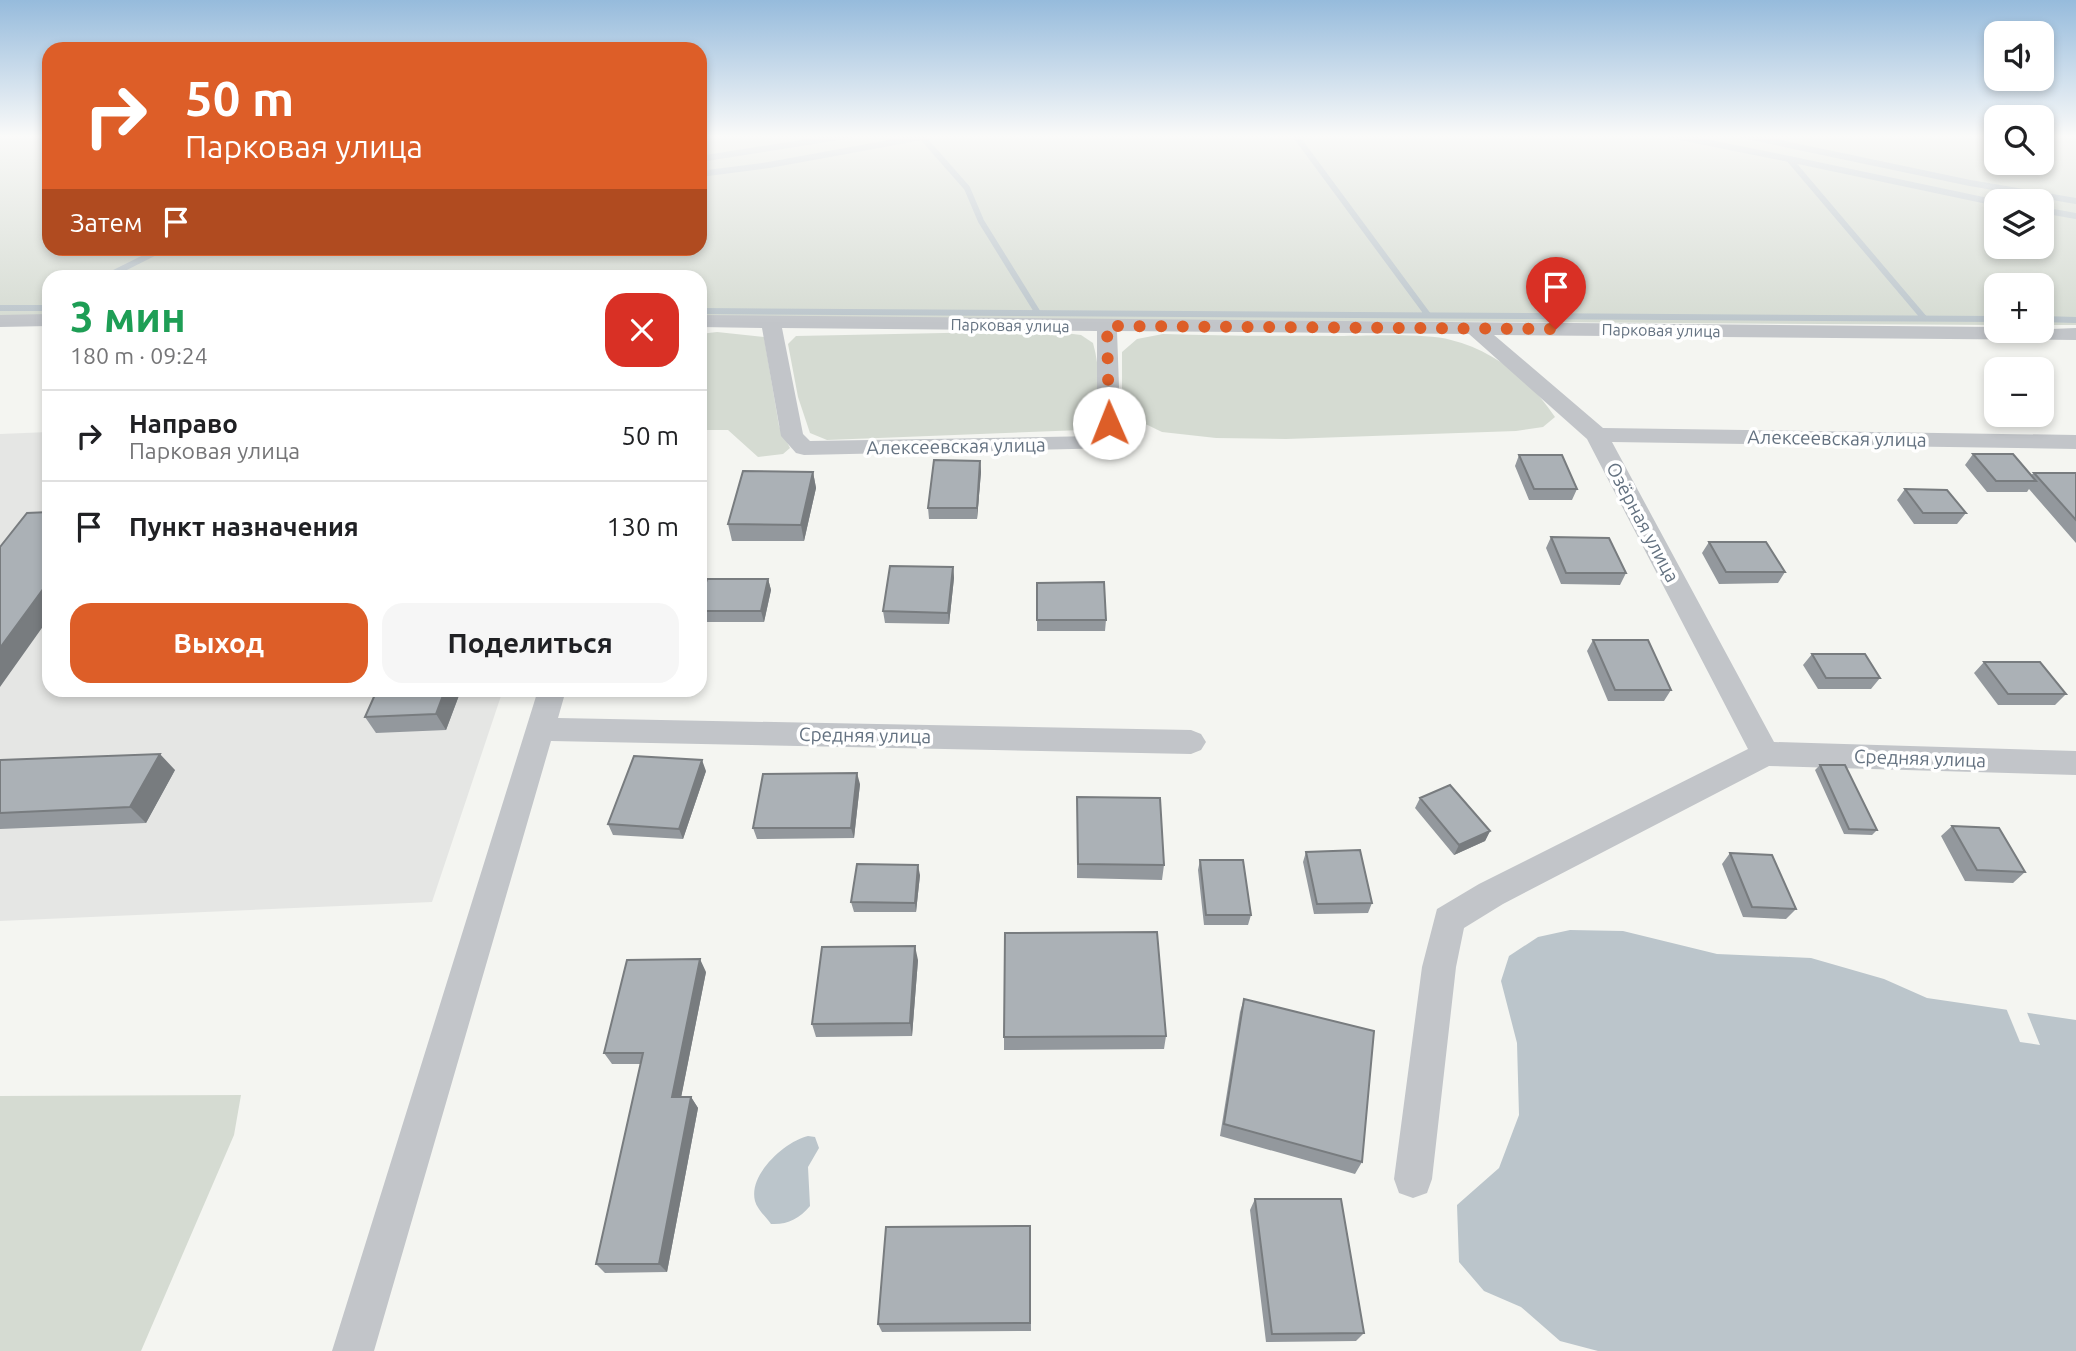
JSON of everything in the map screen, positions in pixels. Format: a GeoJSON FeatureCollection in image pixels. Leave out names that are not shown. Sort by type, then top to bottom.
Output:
{"type":"FeatureCollection","features":[{"type":"Feature","properties":{"kind":"street"},"geometry":{"type":"LineString","coordinates":[[0,321],[42,320]]}},
{"type":"Feature","properties":{"kind":"street","name":"Парковая улица"},"geometry":{"type":"LineString","coordinates":[[707,321],[2076,334]]}},
{"type":"Feature","properties":{"kind":"street","name":"Алексеевская улица"},"geometry":{"type":"LineString","coordinates":[[771,322],[792,436],[804,448],[1109,443],[1107,326]]}},
{"type":"Feature","properties":{"kind":"street","name":"Озёрная улица"},"geometry":{"type":"LineString","coordinates":[[1474,328],[1597,435],[1765,754]]}},
{"type":"Feature","properties":{"kind":"street","name":"Алексеевская улица"},"geometry":{"type":"LineString","coordinates":[[1597,435],[2076,442]]}},
{"type":"Feature","properties":{"kind":"street"},"geometry":{"type":"LineString","coordinates":[[353,1351],[549,697]]}},
{"type":"Feature","properties":{"kind":"street","name":"Средняя улица"},"geometry":{"type":"LineString","coordinates":[[538,729],[1191,742]]}},
{"type":"Feature","properties":{"kind":"street"},"geometry":{"type":"LineString","coordinates":[[1413,1179],[1439,967],[1449,919],[1492,894],[1765,754]]}},
{"type":"Feature","properties":{"kind":"street","name":"Средняя улица"},"geometry":{"type":"LineString","coordinates":[[1765,754],[2076,763]]}},
{"type":"Feature","properties":{"kind":"shaded area"},"geometry":{"type":"Polygon","coordinates":[[[0,198],[42,198],[42,256],[707,256],[707,198],[1984,198],[1984,259],[2054,259],[2054,198],[2076,198],[2076,325],[2054,325],[2054,273],[1984,273],[1984,325],[707,317],[707,270],[42,270],[42,315],[0,315],[0,198]]]}},
{"type":"Feature","properties":{"kind":"shaded area"},"geometry":{"type":"Polygon","coordinates":[[[1049,331],[1081,335],[1093,343],[1098,373],[1095,424],[1082,430],[827,440],[810,433],[798,397],[788,344],[796,336],[1049,331]]]}},
{"type":"Feature","properties":{"kind":"shaded area"},"geometry":{"type":"Polygon","coordinates":[[[707,333],[764,337],[779,426],[790,448],[783,454],[758,457],[728,430],[707,430],[707,333]]]}},
{"type":"Feature","properties":{"kind":"shaded area"},"geometry":{"type":"Polygon","coordinates":[[[1163,334],[1413,336],[1451,340],[1497,359],[1523,379],[1555,417],[1543,427],[1516,431],[1286,439],[1216,438],[1162,432],[1129,416],[1122,388],[1122,352],[1137,339],[1163,334]]]}},
{"type":"Feature","properties":{"kind":"shaded area"},"geometry":{"type":"Polygon","coordinates":[[[42,432],[42,697],[501,697],[432,902],[0,921],[0,434],[42,432]]]}},
{"type":"Feature","properties":{"kind":"shaded area"},"geometry":{"type":"Polygon","coordinates":[[[1570,930],[1623,931],[1717,954],[1811,958],[1884,979],[1927,998],[2076,1020],[2076,1351],[1598,1351],[1560,1341],[1521,1307],[1484,1291],[1459,1262],[1457,1205],[1499,1168],[1519,1115],[1517,1043],[1501,981],[1509,956],[1538,937],[1570,930]]]}},
{"type":"Feature","properties":{"kind":"shaded area"},"geometry":{"type":"Polygon","coordinates":[[[241,1095],[234,1135],[141,1351],[0,1351],[0,1096],[241,1095]]]}},
{"type":"Feature","properties":{"kind":"shaded area"},"geometry":{"type":"Polygon","coordinates":[[[808,1136],[815,1137],[819,1148],[808,1167],[810,1206],[792,1220],[771,1224],[755,1201],[757,1180],[771,1160],[789,1144],[808,1136]]]}},
{"type":"Feature","properties":{"kind":"pier"},"geometry":{"type":"Polygon","coordinates":[[[2006,1008],[2026,1010],[2040,1045],[2020,1042],[2006,1008]]]}},
{"type":"Feature","properties":{"kind":"building"},"geometry":{"type":"Polygon","coordinates":[[[1973,454],[2013,454],[2036,481],[1996,481],[1973,454]]]}},
{"type":"Feature","properties":{"kind":"building"},"geometry":{"type":"Polygon","coordinates":[[[1519,455],[1562,455],[1577,489],[1534,489],[1519,455]]]}},
{"type":"Feature","properties":{"kind":"building"},"geometry":{"type":"Polygon","coordinates":[[[934,460],[980,461],[977,508],[928,508],[934,460]]]}},
{"type":"Feature","properties":{"kind":"building"},"geometry":{"type":"Polygon","coordinates":[[[743,471],[813,472],[801,525],[728,524],[743,471]]]}},
{"type":"Feature","properties":{"kind":"building"},"geometry":{"type":"Polygon","coordinates":[[[2034,473],[2076,473],[2076,520],[2034,473]]]}},
{"type":"Feature","properties":{"kind":"building"},"geometry":{"type":"Polygon","coordinates":[[[1905,489],[1947,490],[1966,513],[1923,513],[1905,489]]]}},
{"type":"Feature","properties":{"kind":"building"},"geometry":{"type":"Polygon","coordinates":[[[42,512],[42,591],[0,648],[0,547],[27,513],[42,512]]]}},
{"type":"Feature","properties":{"kind":"building"},"geometry":{"type":"Polygon","coordinates":[[[1551,537],[1609,538],[1626,573],[1566,573],[1551,537]]]}},
{"type":"Feature","properties":{"kind":"building"},"geometry":{"type":"Polygon","coordinates":[[[1709,542],[1766,542],[1785,572],[1726,572],[1709,542]]]}},
{"type":"Feature","properties":{"kind":"building"},"geometry":{"type":"Polygon","coordinates":[[[890,566],[953,567],[948,613],[883,611],[890,566]]]}},
{"type":"Feature","properties":{"kind":"building"},"geometry":{"type":"Polygon","coordinates":[[[707,579],[768,579],[761,611],[707,611],[707,579]]]}},
{"type":"Feature","properties":{"kind":"building"},"geometry":{"type":"Polygon","coordinates":[[[1104,582],[1106,620],[1037,620],[1037,583],[1104,582]]]}},
{"type":"Feature","properties":{"kind":"building"},"geometry":{"type":"Polygon","coordinates":[[[1593,640],[1648,640],[1671,690],[1615,690],[1593,640]]]}},
{"type":"Feature","properties":{"kind":"building"},"geometry":{"type":"Polygon","coordinates":[[[1812,654],[1865,654],[1880,678],[1826,678],[1812,654]]]}},
{"type":"Feature","properties":{"kind":"building"},"geometry":{"type":"Polygon","coordinates":[[[1984,662],[2040,662],[2066,694],[2008,694],[1984,662]]]}},
{"type":"Feature","properties":{"kind":"building"},"geometry":{"type":"Polygon","coordinates":[[[374,697],[442,697],[436,714],[365,717],[374,697]]]}},
{"type":"Feature","properties":{"kind":"building"},"geometry":{"type":"Polygon","coordinates":[[[160,754],[130,807],[0,813],[0,760],[160,754]]]}},
{"type":"Feature","properties":{"kind":"building"},"geometry":{"type":"Polygon","coordinates":[[[634,756],[702,760],[679,829],[608,824],[634,756]]]}},
{"type":"Feature","properties":{"kind":"building"},"geometry":{"type":"Polygon","coordinates":[[[1820,765],[1845,765],[1877,830],[1849,829],[1820,765]]]}},
{"type":"Feature","properties":{"kind":"building"},"geometry":{"type":"Polygon","coordinates":[[[857,773],[851,828],[753,828],[763,774],[857,773]]]}},
{"type":"Feature","properties":{"kind":"building"},"geometry":{"type":"Polygon","coordinates":[[[1450,785],[1490,831],[1459,845],[1420,798],[1450,785]]]}},
{"type":"Feature","properties":{"kind":"building"},"geometry":{"type":"Polygon","coordinates":[[[1077,797],[1160,798],[1164,865],[1078,864],[1077,797]]]}},
{"type":"Feature","properties":{"kind":"building"},"geometry":{"type":"Polygon","coordinates":[[[1952,826],[1999,828],[2025,872],[1977,870],[1952,826]]]}},
{"type":"Feature","properties":{"kind":"building"},"geometry":{"type":"Polygon","coordinates":[[[1360,850],[1372,903],[1317,904],[1306,852],[1360,850]]]}},
{"type":"Feature","properties":{"kind":"building"},"geometry":{"type":"Polygon","coordinates":[[[1730,853],[1772,855],[1796,909],[1752,907],[1730,853]]]}},
{"type":"Feature","properties":{"kind":"building"},"geometry":{"type":"Polygon","coordinates":[[[1200,860],[1243,860],[1251,915],[1206,915],[1200,860]]]}},
{"type":"Feature","properties":{"kind":"building"},"geometry":{"type":"Polygon","coordinates":[[[857,864],[918,865],[915,903],[851,902],[857,864]]]}},
{"type":"Feature","properties":{"kind":"building"},"geometry":{"type":"Polygon","coordinates":[[[1157,932],[1166,1036],[1004,1037],[1005,933],[1157,932]]]}},
{"type":"Feature","properties":{"kind":"building"},"geometry":{"type":"Polygon","coordinates":[[[915,946],[910,1023],[812,1024],[822,947],[915,946]]]}},
{"type":"Feature","properties":{"kind":"building"},"geometry":{"type":"Polygon","coordinates":[[[700,959],[672,1097],[691,1097],[659,1264],[596,1264],[643,1053],[604,1053],[627,960],[700,959]]]}},
{"type":"Feature","properties":{"kind":"building"},"geometry":{"type":"Polygon","coordinates":[[[1244,999],[1374,1031],[1362,1162],[1224,1124],[1244,999]]]}},
{"type":"Feature","properties":{"kind":"building"},"geometry":{"type":"Polygon","coordinates":[[[1255,1199],[1341,1199],[1364,1333],[1272,1334],[1255,1199]]]}},
{"type":"Feature","properties":{"kind":"building"},"geometry":{"type":"Polygon","coordinates":[[[1030,1226],[1030,1323],[878,1324],[886,1227],[1030,1226]]]}},
{"type":"Feature","properties":{"kind":"waterway"},"geometry":{"type":"LineString","coordinates":[[971,198],[981,221],[1038,313]]}},
{"type":"Feature","properties":{"kind":"waterway"},"geometry":{"type":"LineString","coordinates":[[1342,198],[1428,315]]}},
{"type":"Feature","properties":{"kind":"waterway"},"geometry":{"type":"LineString","coordinates":[[1822,198],[1924,318]]}},
{"type":"Feature","properties":{"kind":"waterway"},"geometry":{"type":"LineString","coordinates":[[1974,198],[1984,200]]}},
{"type":"Feature","properties":{"kind":"waterway"},"geometry":{"type":"LineString","coordinates":[[2059,198],[2076,201]]}},
{"type":"Feature","properties":{"kind":"waterway"},"geometry":{"type":"LineString","coordinates":[[2054,212],[2076,216]]}},
{"type":"Feature","properties":{"kind":"waterway"},"geometry":{"type":"LineString","coordinates":[[120,270],[148,256]]}},
{"type":"Feature","properties":{"kind":"waterway"},"geometry":{"type":"LineString","coordinates":[[0,308],[42,308]]}},
{"type":"Feature","properties":{"kind":"waterway"},"geometry":{"type":"LineString","coordinates":[[707,311],[1984,319]]}},
{"type":"Feature","properties":{"kind":"waterway"},"geometry":{"type":"LineString","coordinates":[[2054,319],[2076,320]]}},
{"type":"Feature","properties":{"kind":"route"},"geometry":{"type":"LineString","coordinates":[[1109,423],[1107,326],[1556,329]]}}]}
